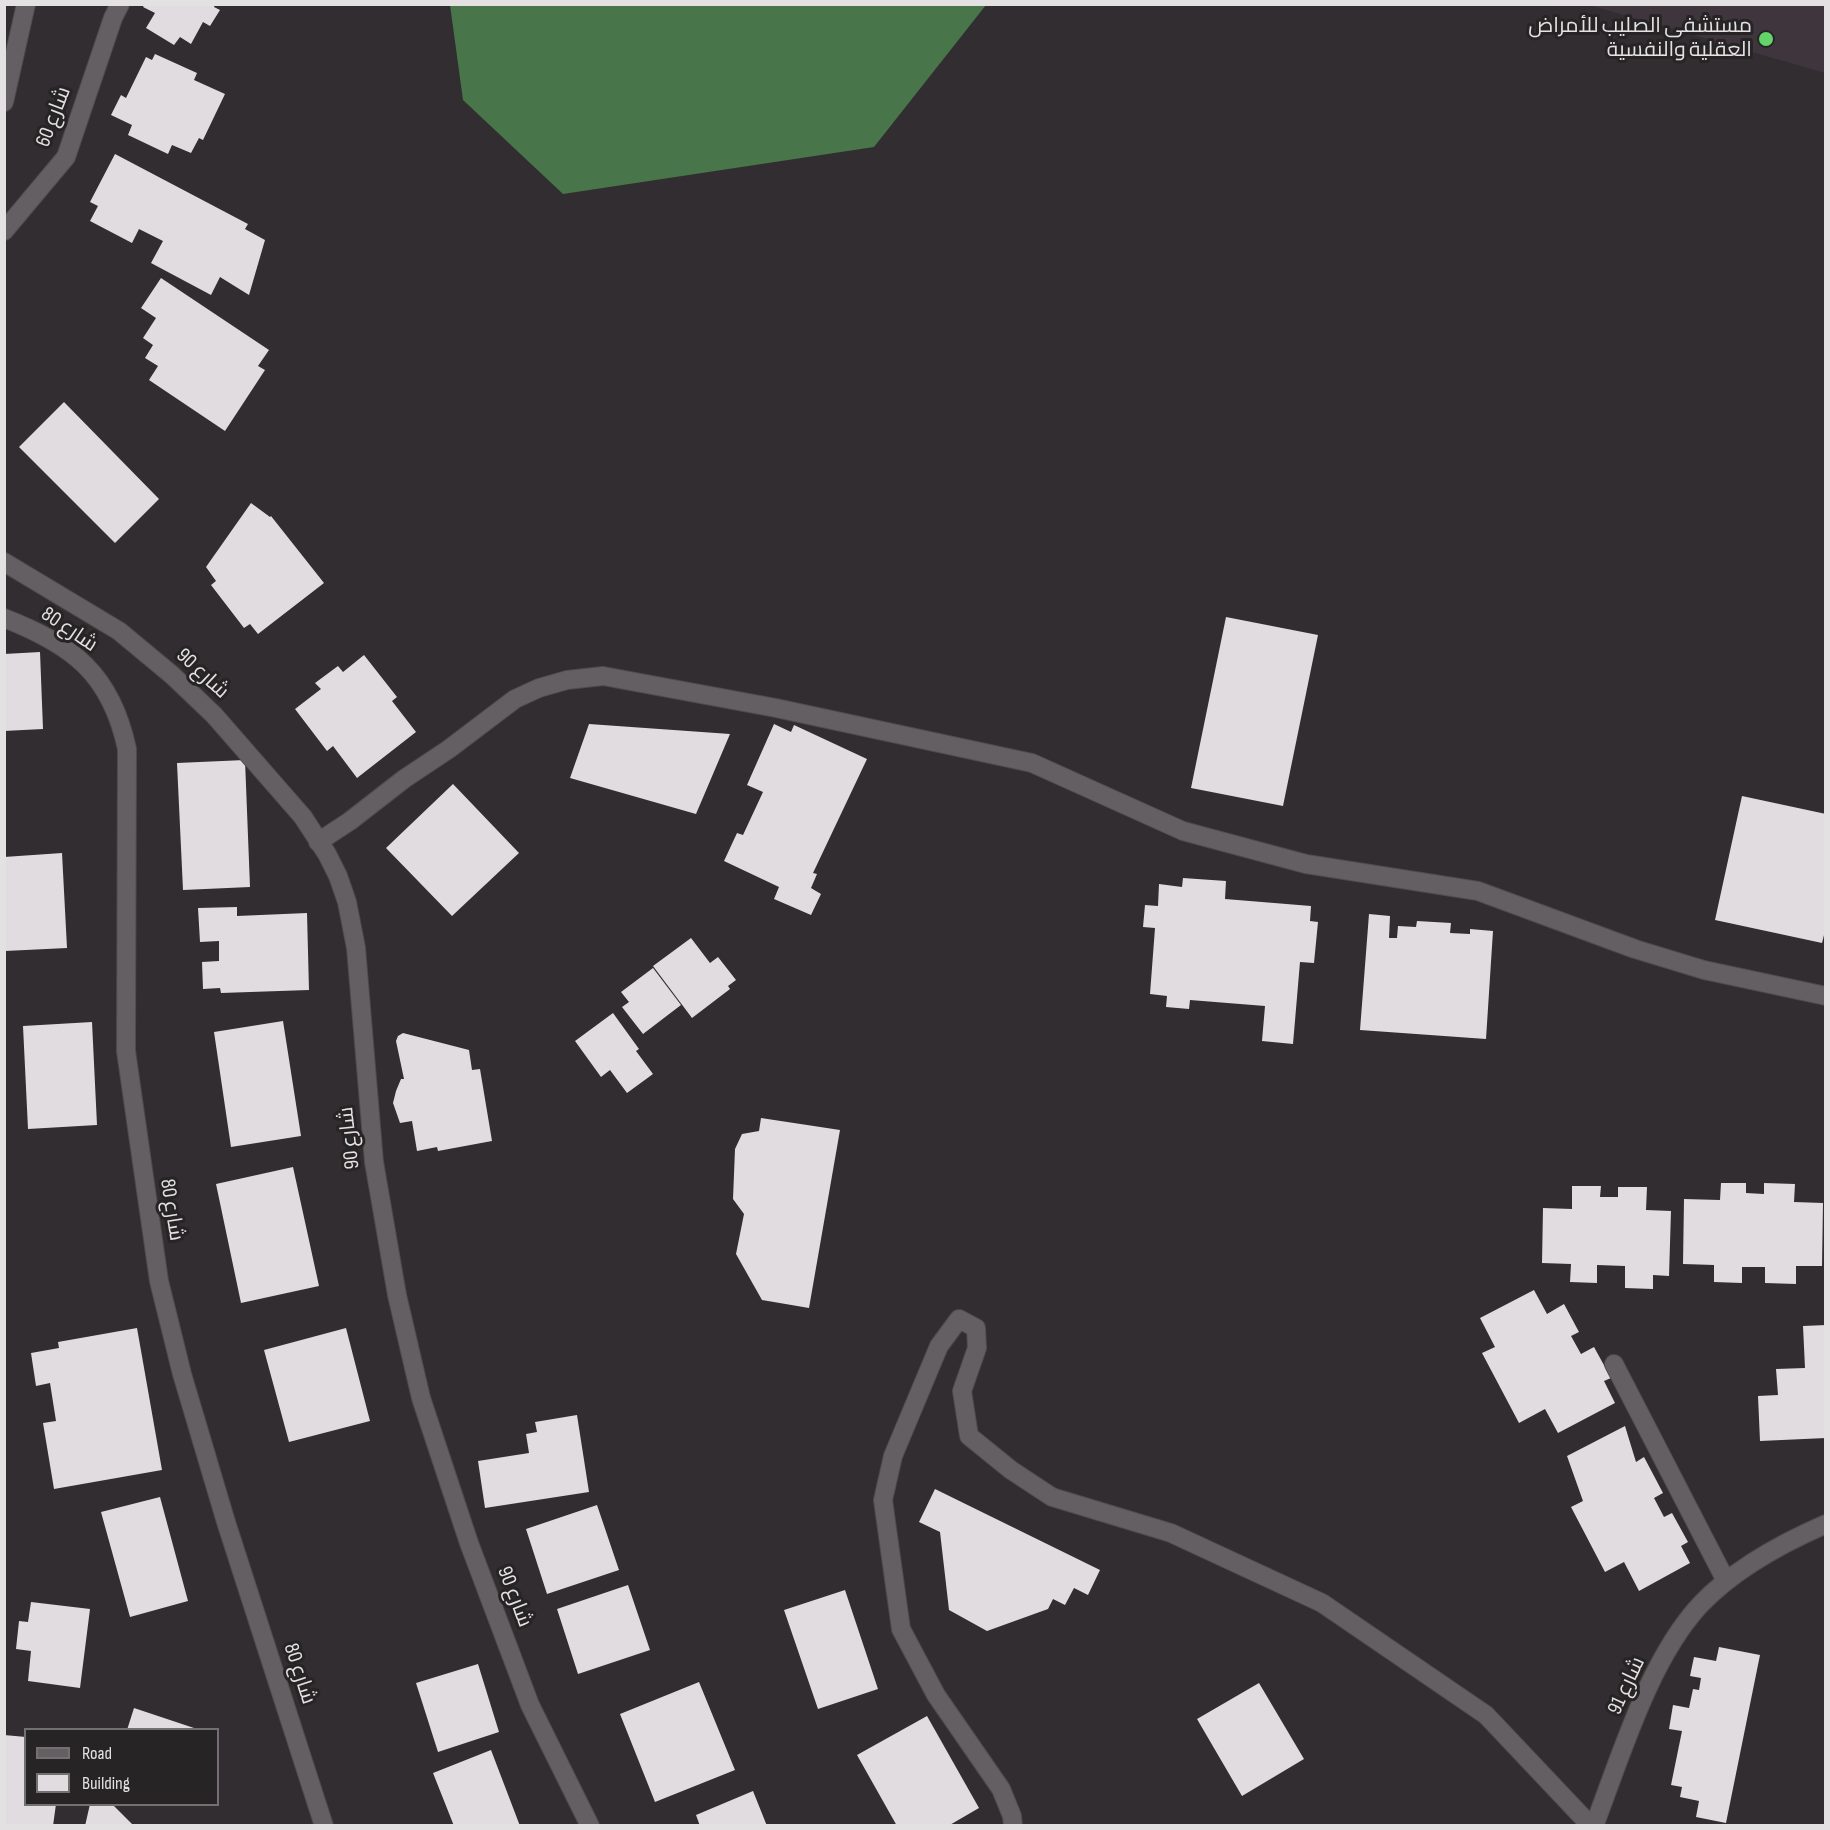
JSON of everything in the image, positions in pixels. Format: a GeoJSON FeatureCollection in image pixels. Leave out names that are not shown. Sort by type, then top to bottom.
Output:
{"type":"FeatureCollection","features":[{"type":"Feature","properties":{"kind":"street"},"geometry":{"type":"LineString","coordinates":[[4,102],[26,4]]}},
{"type":"Feature","properties":{"kind":"street","name":"شارع 60"},"geometry":{"type":"LineString","coordinates":[[4,231],[66,157],[113,18],[120,4]]}},
{"type":"Feature","properties":{"kind":"street","name":"شارع 90"},"geometry":{"type":"LineString","coordinates":[[4,562],[119,631],[172,675],[214,715],[303,817],[338,876],[347,902],[354,937],[374,1162],[397,1295],[420,1398],[469,1543],[530,1705],[590,1826]]}},
{"type":"Feature","properties":{"kind":"street","name":"شارع 80"},"geometry":{"type":"LineString","coordinates":[[13,621],[78,657],[102,683],[123,728],[127,749],[126,1051],[159,1281],[182,1374],[226,1522],[324,1826]]}},
{"type":"Feature","properties":{"kind":"street"},"geometry":{"type":"LineString","coordinates":[[318,842],[516,699],[539,688],[567,680],[603,676],[776,708],[1032,763],[1183,831],[1306,864],[1478,891],[1654,955],[1704,970],[1826,996]]}},
{"type":"Feature","properties":{"kind":"street"},"geometry":{"type":"LineString","coordinates":[[1013,1826],[1012,1816],[1001,1789],[936,1695],[901,1629],[883,1500],[893,1456],[939,1346],[959,1319],[976,1328],[977,1348],[962,1391],[969,1436],[977,1443],[1011,1470],[1052,1497],[1171,1533],[1322,1603],[1486,1715],[1593,1826]]}},
{"type":"Feature","properties":{"kind":"street"},"geometry":{"type":"LineString","coordinates":[[1614,1364],[1726,1581]]}},
{"type":"Feature","properties":{"kind":"street","name":"شارع 91"},"geometry":{"type":"LineString","coordinates":[[1593,1826],[1645,1693],[1676,1637],[1700,1606],[1726,1581],[1785,1542],[1826,1524]]}},
{"type":"Feature","properties":{"kind":"shaded area","name":"مستشفى الصليب للأمراض العقلية والنفسية"},"geometry":{"type":"Polygon","coordinates":[[[1589,5],[1825,5],[1825,73],[1589,5]]]}},
{"type":"Feature","properties":{"kind":"green space"},"geometry":{"type":"Polygon","coordinates":[[[450,4],[986,5],[874,147],[563,194],[463,100],[450,4]]]}},
{"type":"Feature","properties":{"kind":"building"},"geometry":{"type":"Polygon","coordinates":[[[145,4],[215,4],[214,7],[220,10],[210,26],[203,22],[191,44],[180,37],[174,45],[146,28],[155,13],[143,7],[145,4]]]}},
{"type":"Feature","properties":{"kind":"building"},"geometry":{"type":"Polygon","coordinates":[[[155,54],[197,73],[194,80],[225,94],[203,140],[199,138],[191,153],[172,145],[168,154],[128,135],[132,125],[111,115],[121,95],[126,98],[146,57],[152,60],[155,54]]]}},
{"type":"Feature","properties":{"kind":"building"},"geometry":{"type":"Polygon","coordinates":[[[115,154],[248,224],[245,229],[265,240],[249,295],[220,277],[211,295],[151,263],[163,241],[139,229],[132,243],[90,221],[98,206],[90,202],[115,154]]]}},
{"type":"Feature","properties":{"kind":"building"},"geometry":{"type":"Polygon","coordinates":[[[161,278],[269,350],[258,366],[265,370],[225,431],[149,380],[158,366],[145,358],[153,345],[143,338],[156,318],[141,308],[161,278]]]}},
{"type":"Feature","properties":{"kind":"building"},"geometry":{"type":"Polygon","coordinates":[[[64,402],[159,499],[115,543],[19,447],[64,402]]]}},
{"type":"Feature","properties":{"kind":"building"},"geometry":{"type":"Polygon","coordinates":[[[251,503],[271,516],[324,583],[258,634],[250,624],[244,628],[211,585],[216,581],[206,567],[251,503]]]}},
{"type":"Feature","properties":{"kind":"building"},"geometry":{"type":"Polygon","coordinates":[[[1226,617],[1318,635],[1283,806],[1191,788],[1226,617]]]}},
{"type":"Feature","properties":{"kind":"building"},"geometry":{"type":"Polygon","coordinates":[[[40,652],[43,729],[4,731],[4,654],[40,652]]]}},
{"type":"Feature","properties":{"kind":"building"},"geometry":{"type":"Polygon","coordinates":[[[364,655],[397,697],[392,701],[416,732],[357,778],[333,746],[327,751],[295,709],[321,689],[315,683],[338,666],[343,672],[364,655]]]}},
{"type":"Feature","properties":{"kind":"building"},"geometry":{"type":"Polygon","coordinates":[[[589,724],[730,734],[696,814],[570,778],[589,724]]]}},
{"type":"Feature","properties":{"kind":"building"},"geometry":{"type":"Polygon","coordinates":[[[774,724],[791,732],[794,725],[867,759],[813,873],[817,874],[811,888],[821,894],[811,915],[774,899],[779,887],[724,861],[737,833],[743,835],[763,792],[747,785],[774,724]]]}},
{"type":"Feature","properties":{"kind":"building"},"geometry":{"type":"Polygon","coordinates":[[[245,760],[250,887],[183,890],[177,763],[245,760]]]}},
{"type":"Feature","properties":{"kind":"building"},"geometry":{"type":"Polygon","coordinates":[[[453,784],[519,853],[452,916],[386,848],[453,784]]]}},
{"type":"Feature","properties":{"kind":"building"},"geometry":{"type":"Polygon","coordinates":[[[1742,796],[1826,814],[1826,927],[1822,943],[1715,920],[1742,796]]]}},
{"type":"Feature","properties":{"kind":"building"},"geometry":{"type":"Polygon","coordinates":[[[62,853],[67,948],[5,951],[4,857],[62,853]]]}},
{"type":"Feature","properties":{"kind":"building"},"geometry":{"type":"Polygon","coordinates":[[[1183,878],[1226,881],[1225,899],[1311,906],[1310,921],[1318,922],[1314,963],[1300,962],[1293,1044],[1262,1041],[1265,1006],[1190,1000],[1189,1009],[1166,1007],[1167,996],[1150,994],[1155,928],[1143,927],[1145,905],[1158,906],[1159,884],[1182,887],[1183,878]]]}},
{"type":"Feature","properties":{"kind":"building"},"geometry":{"type":"Polygon","coordinates":[[[237,907],[237,916],[307,913],[309,990],[221,993],[220,988],[203,989],[202,962],[219,961],[219,941],[200,942],[198,908],[237,907]]]}},
{"type":"Feature","properties":{"kind":"building"},"geometry":{"type":"Polygon","coordinates":[[[1369,914],[1390,916],[1389,938],[1397,938],[1398,926],[1416,927],[1417,921],[1451,923],[1450,933],[1470,934],[1470,929],[1493,931],[1486,1039],[1360,1030],[1369,914]]]}},
{"type":"Feature","properties":{"kind":"building"},"geometry":{"type":"Polygon","coordinates":[[[691,938],[710,963],[718,957],[736,980],[728,986],[730,989],[692,1018],[653,966],[691,938]]]}},
{"type":"Feature","properties":{"kind":"building"},"geometry":{"type":"Polygon","coordinates":[[[653,968],[681,1005],[643,1034],[622,1007],[629,1002],[621,992],[653,968]]]}},
{"type":"Feature","properties":{"kind":"building"},"geometry":{"type":"Polygon","coordinates":[[[613,1013],[639,1049],[636,1051],[653,1074],[627,1093],[610,1070],[601,1077],[575,1041],[613,1013]]]}},
{"type":"Feature","properties":{"kind":"building"},"geometry":{"type":"Polygon","coordinates":[[[283,1021],[301,1136],[231,1147],[214,1032],[283,1021]]]}},
{"type":"Feature","properties":{"kind":"building"},"geometry":{"type":"Polygon","coordinates":[[[92,1022],[97,1125],[28,1129],[23,1026],[92,1022]]]}},
{"type":"Feature","properties":{"kind":"building"},"geometry":{"type":"Polygon","coordinates":[[[403,1033],[469,1050],[472,1070],[480,1069],[492,1141],[438,1151],[437,1147],[417,1151],[412,1121],[400,1123],[393,1103],[401,1079],[404,1079],[396,1041],[403,1033]]]}},
{"type":"Feature","properties":{"kind":"building"},"geometry":{"type":"Polygon","coordinates":[[[761,1118],[840,1130],[809,1308],[762,1300],[736,1254],[744,1214],[733,1199],[735,1149],[742,1134],[759,1131],[761,1118]]]}},
{"type":"Feature","properties":{"kind":"building"},"geometry":{"type":"Polygon","coordinates":[[[293,1167],[319,1286],[241,1303],[216,1184],[293,1167]]]}},
{"type":"Feature","properties":{"kind":"building"},"geometry":{"type":"Polygon","coordinates":[[[1721,1183],[1746,1183],[1746,1193],[1764,1194],[1764,1183],[1795,1184],[1794,1202],[1823,1203],[1822,1266],[1796,1266],[1796,1284],[1765,1283],[1765,1267],[1742,1267],[1742,1283],[1714,1282],[1714,1265],[1683,1264],[1684,1199],[1720,1200],[1721,1183]]]}},
{"type":"Feature","properties":{"kind":"building"},"geometry":{"type":"Polygon","coordinates":[[[1572,1186],[1601,1186],[1600,1197],[1618,1197],[1618,1187],[1647,1187],[1646,1210],[1671,1211],[1669,1276],[1653,1275],[1653,1289],[1625,1288],[1625,1266],[1597,1265],[1597,1283],[1570,1282],[1571,1264],[1542,1263],[1543,1208],[1572,1209],[1572,1186]]]}},
{"type":"Feature","properties":{"kind":"building"},"geometry":{"type":"Polygon","coordinates":[[[1534,1290],[1547,1314],[1564,1304],[1579,1332],[1571,1336],[1581,1354],[1594,1347],[1611,1378],[1604,1381],[1615,1403],[1558,1433],[1545,1409],[1519,1423],[1482,1353],[1495,1347],[1480,1318],[1534,1290]]]}},
{"type":"Feature","properties":{"kind":"building"},"geometry":{"type":"Polygon","coordinates":[[[1826,1325],[1826,1438],[1760,1441],[1758,1396],[1778,1395],[1776,1369],[1805,1368],[1803,1326],[1826,1325]]]}},
{"type":"Feature","properties":{"kind":"building"},"geometry":{"type":"Polygon","coordinates":[[[137,1328],[162,1470],[54,1489],[43,1423],[56,1421],[50,1383],[36,1386],[31,1353],[59,1348],[58,1342],[137,1328]]]}},
{"type":"Feature","properties":{"kind":"building"},"geometry":{"type":"Polygon","coordinates":[[[346,1328],[370,1421],[289,1442],[264,1350],[346,1328]]]}},
{"type":"Feature","properties":{"kind":"building"},"geometry":{"type":"Polygon","coordinates":[[[577,1415],[589,1492],[485,1508],[478,1461],[529,1453],[526,1434],[537,1432],[535,1422],[577,1415]]]}},
{"type":"Feature","properties":{"kind":"building"},"geometry":{"type":"Polygon","coordinates":[[[1625,1426],[1636,1462],[1644,1457],[1663,1493],[1654,1498],[1664,1517],[1672,1513],[1688,1542],[1681,1546],[1690,1563],[1639,1591],[1624,1562],[1605,1572],[1571,1507],[1583,1501],[1567,1456],[1625,1426]]]}},
{"type":"Feature","properties":{"kind":"building"},"geometry":{"type":"Polygon","coordinates":[[[935,1489],[1100,1570],[1088,1595],[1074,1588],[1065,1605],[1053,1599],[1048,1609],[987,1631],[949,1610],[940,1532],[919,1522],[935,1489]]]}},
{"type":"Feature","properties":{"kind":"building"},"geometry":{"type":"Polygon","coordinates":[[[160,1497],[188,1601],[130,1617],[101,1512],[160,1497]]]}},
{"type":"Feature","properties":{"kind":"building"},"geometry":{"type":"Polygon","coordinates":[[[597,1505],[619,1570],[547,1594],[526,1529],[597,1505]]]}},
{"type":"Feature","properties":{"kind":"building"},"geometry":{"type":"Polygon","coordinates":[[[628,1585],[650,1650],[578,1674],[557,1609],[628,1585]]]}},
{"type":"Feature","properties":{"kind":"building"},"geometry":{"type":"Polygon","coordinates":[[[845,1590],[878,1689],[818,1709],[784,1610],[845,1590]]]}},
{"type":"Feature","properties":{"kind":"building"},"geometry":{"type":"Polygon","coordinates":[[[31,1602],[90,1609],[80,1688],[28,1681],[31,1651],[16,1649],[19,1621],[28,1622],[31,1602]]]}},
{"type":"Feature","properties":{"kind":"building"},"geometry":{"type":"Polygon","coordinates":[[[1719,1647],[1760,1655],[1726,1823],[1696,1817],[1699,1801],[1680,1797],[1682,1787],[1671,1785],[1682,1731],[1669,1729],[1673,1705],[1689,1708],[1693,1689],[1699,1690],[1701,1678],[1690,1676],[1694,1657],[1716,1661],[1719,1647]]]}},
{"type":"Feature","properties":{"kind":"building"},"geometry":{"type":"Polygon","coordinates":[[[478,1664],[499,1732],[438,1752],[416,1683],[478,1664]]]}},
{"type":"Feature","properties":{"kind":"building"},"geometry":{"type":"Polygon","coordinates":[[[699,1682],[735,1770],[655,1802],[620,1714],[699,1682]]]}},
{"type":"Feature","properties":{"kind":"building"},"geometry":{"type":"Polygon","coordinates":[[[1259,1683],[1304,1759],[1242,1796],[1197,1719],[1259,1683]]]}},
{"type":"Feature","properties":{"kind":"building"},"geometry":{"type":"Polygon","coordinates":[[[134,1708],[194,1728],[128,1728],[134,1708]]]}},
{"type":"Feature","properties":{"kind":"building"},"geometry":{"type":"Polygon","coordinates":[[[927,1716],[979,1808],[948,1826],[897,1826],[857,1755],[927,1716]]]}},
{"type":"Feature","properties":{"kind":"building"},"geometry":{"type":"Polygon","coordinates":[[[4,1735],[24,1737],[24,1806],[56,1806],[53,1826],[4,1826],[4,1735]]]}},
{"type":"Feature","properties":{"kind":"building"},"geometry":{"type":"Polygon","coordinates":[[[491,1750],[520,1826],[454,1826],[433,1773],[491,1750]]]}},
{"type":"Feature","properties":{"kind":"building"},"geometry":{"type":"Polygon","coordinates":[[[753,1791],[767,1826],[700,1826],[696,1815],[753,1791]]]}},
{"type":"Feature","properties":{"kind":"building"},"geometry":{"type":"Polygon","coordinates":[[[90,1806],[114,1806],[134,1826],[85,1826],[90,1806]]]}},
{"type":"Feature","properties":{"kind":"place","name":"مستشفى الصليب للأمراض العقلية والنفسية"},"geometry":{"type":"Point","coordinates":[1766,39]}}]}
